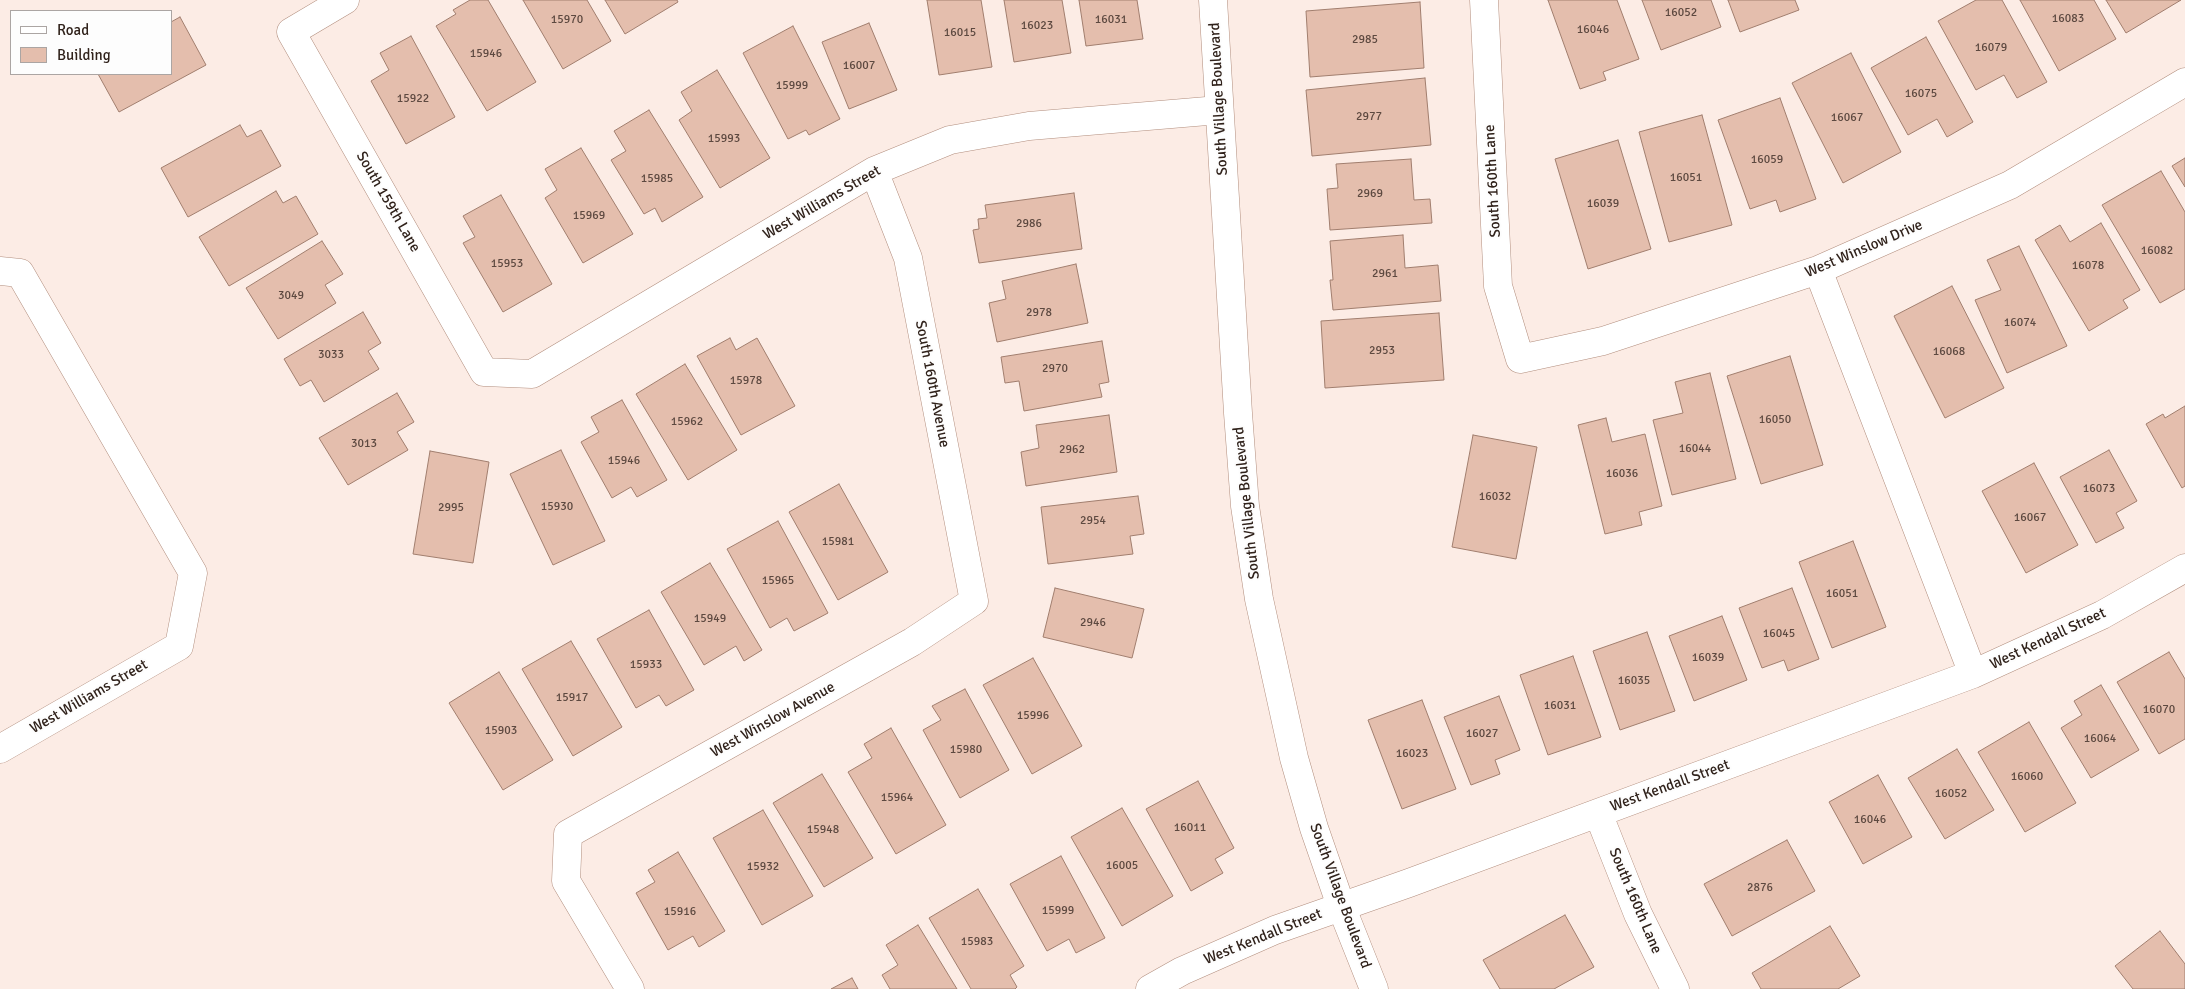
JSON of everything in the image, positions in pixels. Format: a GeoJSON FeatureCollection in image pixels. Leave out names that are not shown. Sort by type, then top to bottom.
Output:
{"type":"FeatureCollection","features":[{"type":"Feature","properties":{"kind":"street"},"geometry":{"type":"LineString","coordinates":[[314,8],[345,0]]}},
{"type":"Feature","properties":{"kind":"street","name":"South Village Boulevard"},"geometry":{"type":"LineString","coordinates":[[1213,0],[1239,432],[1245,506],[1259,599],[1294,758],[1314,828],[1341,906],[1374,989]]}},
{"type":"Feature","properties":{"kind":"street","name":"South 160th Lane"},"geometry":{"type":"LineString","coordinates":[[1484,0],[1498,286],[1520,358]]}},
{"type":"Feature","properties":{"kind":"street","name":"South 159th Lane"},"geometry":{"type":"LineString","coordinates":[[314,8],[291,32],[484,372]]}},
{"type":"Feature","properties":{"kind":"street","name":"West Winslow Drive"},"geometry":{"type":"LineString","coordinates":[[1520,358],[1603,341],[1818,270],[2010,185],[2185,82]]}},
{"type":"Feature","properties":{"kind":"street","name":"West Williams Street"},"geometry":{"type":"LineString","coordinates":[[484,372],[532,374],[874,171],[950,140],[1029,126],[1219,110]]}},
{"type":"Feature","properties":{"kind":"street","name":"South 160th Avenue"},"geometry":{"type":"LineString","coordinates":[[874,171],[908,258],[974,601]]}},
{"type":"Feature","properties":{"kind":"street","name":"West Williams Street"},"geometry":{"type":"LineString","coordinates":[[0,270],[20,273],[193,573],[178,646],[0,749]]}},
{"type":"Feature","properties":{"kind":"street"},"geometry":{"type":"LineString","coordinates":[[1818,270],[1973,674]]}},
{"type":"Feature","properties":{"kind":"street","name":"West Kendall Street"},"geometry":{"type":"LineString","coordinates":[[1150,989],[1182,971],[1276,930],[1409,883],[1973,674],[2102,615],[2185,568]]}},
{"type":"Feature","properties":{"kind":"street","name":"West Winslow Avenue"},"geometry":{"type":"LineString","coordinates":[[630,989],[566,881],[568,834],[912,642],[974,601]]}},
{"type":"Feature","properties":{"kind":"street","name":"South 160th Lane"},"geometry":{"type":"LineString","coordinates":[[1598,812],[1638,914],[1675,989]]}},
{"type":"Feature","properties":{"kind":"building"},"geometry":{"type":"Polygon","coordinates":[[[470,0],[488,0],[536,82],[487,111],[436,26],[456,14],[453,10],[470,0]]]}},
{"type":"Feature","properties":{"kind":"building"},"geometry":{"type":"Polygon","coordinates":[[[523,0],[587,0],[611,41],[563,69],[523,0]]]}},
{"type":"Feature","properties":{"kind":"building"},"geometry":{"type":"Polygon","coordinates":[[[605,0],[677,0],[678,2],[625,34],[605,0]]]}},
{"type":"Feature","properties":{"kind":"building"},"geometry":{"type":"Polygon","coordinates":[[[927,0],[981,0],[992,67],[939,75],[927,0]]]}},
{"type":"Feature","properties":{"kind":"building"},"geometry":{"type":"Polygon","coordinates":[[[1004,0],[1062,0],[1071,53],[1014,62],[1004,0]]]}},
{"type":"Feature","properties":{"kind":"building"},"geometry":{"type":"Polygon","coordinates":[[[1079,0],[1137,0],[1143,39],[1086,46],[1079,0]]]}},
{"type":"Feature","properties":{"kind":"building"},"geometry":{"type":"Polygon","coordinates":[[[1548,0],[1617,0],[1639,59],[1603,72],[1606,80],[1580,89],[1548,0]]]}},
{"type":"Feature","properties":{"kind":"building"},"geometry":{"type":"Polygon","coordinates":[[[1642,0],[1711,0],[1721,27],[1661,50],[1642,0]]]}},
{"type":"Feature","properties":{"kind":"building"},"geometry":{"type":"Polygon","coordinates":[[[1728,0],[1795,0],[1799,10],[1740,32],[1728,0]]]}},
{"type":"Feature","properties":{"kind":"building"},"geometry":{"type":"Polygon","coordinates":[[[1976,0],[2002,0],[2047,82],[2017,98],[2004,75],[1976,90],[1938,21],[1976,0]]]}},
{"type":"Feature","properties":{"kind":"building"},"geometry":{"type":"Polygon","coordinates":[[[2020,0],[2094,0],[2116,39],[2059,71],[2020,0]]]}},
{"type":"Feature","properties":{"kind":"building"},"geometry":{"type":"Polygon","coordinates":[[[2106,0],[2181,0],[2126,33],[2106,0]]]}},
{"type":"Feature","properties":{"kind":"building"},"geometry":{"type":"Polygon","coordinates":[[[1420,2],[1424,68],[1310,77],[1306,11],[1420,2]]]}},
{"type":"Feature","properties":{"kind":"building"},"geometry":{"type":"Polygon","coordinates":[[[180,17],[206,65],[119,112],[99,75],[172,75],[172,21],[180,17]]]}},
{"type":"Feature","properties":{"kind":"building"},"geometry":{"type":"Polygon","coordinates":[[[869,23],[897,90],[849,109],[822,42],[869,23]]]}},
{"type":"Feature","properties":{"kind":"building"},"geometry":{"type":"Polygon","coordinates":[[[793,26],[840,119],[809,135],[806,130],[788,139],[743,53],[793,26]]]}},
{"type":"Feature","properties":{"kind":"building"},"geometry":{"type":"Polygon","coordinates":[[[411,36],[455,117],[406,144],[371,81],[389,70],[380,53],[411,36]]]}},
{"type":"Feature","properties":{"kind":"building"},"geometry":{"type":"Polygon","coordinates":[[[1926,37],[1973,122],[1947,137],[1937,119],[1908,135],[1871,68],[1926,37]]]}},
{"type":"Feature","properties":{"kind":"building"},"geometry":{"type":"Polygon","coordinates":[[[1851,53],[1901,152],[1843,183],[1792,83],[1851,53]]]}},
{"type":"Feature","properties":{"kind":"building"},"geometry":{"type":"Polygon","coordinates":[[[717,70],[770,158],[720,188],[679,120],[692,111],[681,92],[717,70]]]}},
{"type":"Feature","properties":{"kind":"building"},"geometry":{"type":"Polygon","coordinates":[[[1425,78],[1431,145],[1312,156],[1306,90],[1425,78]]]}},
{"type":"Feature","properties":{"kind":"building"},"geometry":{"type":"Polygon","coordinates":[[[1780,98],[1816,199],[1780,212],[1776,200],[1750,209],[1718,120],[1780,98]]]}},
{"type":"Feature","properties":{"kind":"building"},"geometry":{"type":"Polygon","coordinates":[[[649,110],[703,197],[662,222],[655,208],[644,214],[611,160],[626,151],[614,131],[649,110]]]}},
{"type":"Feature","properties":{"kind":"building"},"geometry":{"type":"Polygon","coordinates":[[[1702,115],[1732,225],[1669,242],[1639,132],[1702,115]]]}},
{"type":"Feature","properties":{"kind":"building"},"geometry":{"type":"Polygon","coordinates":[[[240,125],[247,137],[261,130],[281,166],[188,217],[161,168],[240,125]]]}},
{"type":"Feature","properties":{"kind":"building"},"geometry":{"type":"Polygon","coordinates":[[[1618,140],[1651,249],[1588,269],[1555,159],[1618,140]]]}},
{"type":"Feature","properties":{"kind":"building"},"geometry":{"type":"Polygon","coordinates":[[[581,148],[633,234],[583,263],[545,198],[557,190],[545,169],[581,148]]]}},
{"type":"Feature","properties":{"kind":"building"},"geometry":{"type":"Polygon","coordinates":[[[2185,158],[2185,187],[2172,166],[2185,158]]]}},
{"type":"Feature","properties":{"kind":"building"},"geometry":{"type":"Polygon","coordinates":[[[1411,159],[1414,200],[1430,199],[1432,223],[1330,230],[1327,189],[1338,188],[1336,164],[1411,159]]]}},
{"type":"Feature","properties":{"kind":"building"},"geometry":{"type":"Polygon","coordinates":[[[2161,171],[2185,212],[2185,289],[2160,303],[2102,205],[2161,171]]]}},
{"type":"Feature","properties":{"kind":"building"},"geometry":{"type":"Polygon","coordinates":[[[276,191],[283,203],[296,196],[318,234],[229,286],[199,237],[276,191]]]}},
{"type":"Feature","properties":{"kind":"building"},"geometry":{"type":"Polygon","coordinates":[[[1074,193],[1082,249],[979,263],[973,230],[979,229],[978,219],[987,218],[985,205],[1074,193]]]}},
{"type":"Feature","properties":{"kind":"building"},"geometry":{"type":"Polygon","coordinates":[[[501,195],[552,284],[503,312],[463,243],[475,237],[463,216],[501,195]]]}},
{"type":"Feature","properties":{"kind":"building"},"geometry":{"type":"Polygon","coordinates":[[[2101,223],[2140,290],[2123,300],[2128,308],[2089,331],[2035,240],[2060,225],[2070,242],[2101,223]]]}},
{"type":"Feature","properties":{"kind":"building"},"geometry":{"type":"Polygon","coordinates":[[[1403,235],[1405,268],[1438,265],[1441,301],[1333,310],[1330,280],[1333,280],[1330,241],[1403,235]]]}},
{"type":"Feature","properties":{"kind":"building"},"geometry":{"type":"Polygon","coordinates":[[[322,241],[343,274],[325,285],[336,303],[278,339],[246,288],[322,241]]]}},
{"type":"Feature","properties":{"kind":"building"},"geometry":{"type":"Polygon","coordinates":[[[2019,246],[2067,346],[2007,373],[1975,300],[2001,290],[1987,260],[2019,246]]]}},
{"type":"Feature","properties":{"kind":"building"},"geometry":{"type":"Polygon","coordinates":[[[1076,264],[1088,323],[997,342],[989,303],[1006,299],[1002,281],[1076,264]]]}},
{"type":"Feature","properties":{"kind":"building"},"geometry":{"type":"Polygon","coordinates":[[[1952,286],[2004,388],[1945,418],[1894,316],[1952,286]]]}},
{"type":"Feature","properties":{"kind":"building"},"geometry":{"type":"Polygon","coordinates":[[[363,312],[381,343],[368,351],[379,369],[324,402],[311,380],[300,386],[284,359],[363,312]]]}},
{"type":"Feature","properties":{"kind":"building"},"geometry":{"type":"Polygon","coordinates":[[[1439,313],[1444,380],[1325,388],[1321,321],[1439,313]]]}},
{"type":"Feature","properties":{"kind":"building"},"geometry":{"type":"Polygon","coordinates":[[[730,338],[736,350],[757,338],[795,406],[741,435],[697,356],[730,338]]]}},
{"type":"Feature","properties":{"kind":"building"},"geometry":{"type":"Polygon","coordinates":[[[1102,341],[1109,382],[1099,384],[1102,397],[1024,411],[1019,381],[1005,383],[1001,357],[1102,341]]]}},
{"type":"Feature","properties":{"kind":"building"},"geometry":{"type":"Polygon","coordinates":[[[1790,356],[1823,465],[1761,484],[1727,376],[1790,356]]]}},
{"type":"Feature","properties":{"kind":"building"},"geometry":{"type":"Polygon","coordinates":[[[685,364],[737,450],[688,480],[636,394],[685,364]]]}},
{"type":"Feature","properties":{"kind":"building"},"geometry":{"type":"Polygon","coordinates":[[[1710,373],[1736,479],[1672,495],[1653,420],[1683,413],[1675,382],[1710,373]]]}},
{"type":"Feature","properties":{"kind":"building"},"geometry":{"type":"Polygon","coordinates":[[[397,393],[414,422],[397,432],[408,450],[348,485],[319,438],[397,393]]]}},
{"type":"Feature","properties":{"kind":"building"},"geometry":{"type":"Polygon","coordinates":[[[622,400],[667,480],[637,497],[631,487],[612,498],[581,442],[599,432],[591,417],[622,400]]]}},
{"type":"Feature","properties":{"kind":"building"},"geometry":{"type":"Polygon","coordinates":[[[2185,406],[2185,486],[2182,488],[2146,424],[2163,414],[2165,418],[2185,406]]]}},
{"type":"Feature","properties":{"kind":"building"},"geometry":{"type":"Polygon","coordinates":[[[1109,415],[1117,472],[1026,486],[1021,452],[1039,448],[1036,425],[1109,415]]]}},
{"type":"Feature","properties":{"kind":"building"},"geometry":{"type":"Polygon","coordinates":[[[1606,418],[1612,442],[1645,434],[1662,506],[1639,512],[1642,525],[1605,534],[1578,425],[1606,418]]]}},
{"type":"Feature","properties":{"kind":"building"},"geometry":{"type":"Polygon","coordinates":[[[1473,435],[1537,447],[1516,559],[1452,547],[1473,435]]]}},
{"type":"Feature","properties":{"kind":"building"},"geometry":{"type":"Polygon","coordinates":[[[561,450],[605,541],[553,565],[510,474],[561,450]]]}},
{"type":"Feature","properties":{"kind":"building"},"geometry":{"type":"Polygon","coordinates":[[[2109,450],[2137,501],[2116,513],[2124,528],[2096,543],[2060,477],[2109,450]]]}},
{"type":"Feature","properties":{"kind":"building"},"geometry":{"type":"Polygon","coordinates":[[[430,451],[489,462],[473,563],[413,554],[430,451]]]}},
{"type":"Feature","properties":{"kind":"building"},"geometry":{"type":"Polygon","coordinates":[[[2034,463],[2078,545],[2026,573],[1982,491],[2034,463]]]}},
{"type":"Feature","properties":{"kind":"building"},"geometry":{"type":"Polygon","coordinates":[[[839,484],[888,572],[838,600],[789,512],[839,484]]]}},
{"type":"Feature","properties":{"kind":"building"},"geometry":{"type":"Polygon","coordinates":[[[1138,496],[1144,534],[1130,536],[1133,554],[1048,564],[1041,507],[1138,496]]]}},
{"type":"Feature","properties":{"kind":"building"},"geometry":{"type":"Polygon","coordinates":[[[778,521],[828,613],[794,631],[787,618],[770,628],[727,549],[778,521]]]}},
{"type":"Feature","properties":{"kind":"building"},"geometry":{"type":"Polygon","coordinates":[[[1853,541],[1886,627],[1832,648],[1799,562],[1853,541]]]}},
{"type":"Feature","properties":{"kind":"building"},"geometry":{"type":"Polygon","coordinates":[[[710,563],[762,650],[744,661],[736,646],[704,665],[661,592],[710,563]]]}},
{"type":"Feature","properties":{"kind":"building"},"geometry":{"type":"Polygon","coordinates":[[[1055,588],[1144,609],[1132,658],[1043,637],[1055,588]]]}},
{"type":"Feature","properties":{"kind":"building"},"geometry":{"type":"Polygon","coordinates":[[[1792,588],[1819,659],[1788,671],[1784,660],[1762,668],[1739,608],[1792,588]]]}},
{"type":"Feature","properties":{"kind":"building"},"geometry":{"type":"Polygon","coordinates":[[[649,610],[694,690],[666,706],[659,695],[636,708],[597,639],[649,610]]]}},
{"type":"Feature","properties":{"kind":"building"},"geometry":{"type":"Polygon","coordinates":[[[1722,616],[1747,680],[1694,701],[1669,636],[1722,616]]]}},
{"type":"Feature","properties":{"kind":"building"},"geometry":{"type":"Polygon","coordinates":[[[1647,632],[1675,711],[1620,730],[1593,651],[1647,632]]]}},
{"type":"Feature","properties":{"kind":"building"},"geometry":{"type":"Polygon","coordinates":[[[571,641],[622,727],[573,756],[522,669],[571,641]]]}},
{"type":"Feature","properties":{"kind":"building"},"geometry":{"type":"Polygon","coordinates":[[[2169,652],[2185,679],[2185,739],[2159,754],[2117,682],[2169,652]]]}},
{"type":"Feature","properties":{"kind":"building"},"geometry":{"type":"Polygon","coordinates":[[[1573,656],[1601,737],[1548,755],[1520,675],[1573,656]]]}},
{"type":"Feature","properties":{"kind":"building"},"geometry":{"type":"Polygon","coordinates":[[[1033,658],[1082,746],[1032,774],[983,685],[1033,658]]]}},
{"type":"Feature","properties":{"kind":"building"},"geometry":{"type":"Polygon","coordinates":[[[499,672],[553,760],[503,790],[449,703],[499,672]]]}},
{"type":"Feature","properties":{"kind":"building"},"geometry":{"type":"Polygon","coordinates":[[[2101,685],[2139,750],[2091,778],[2061,728],[2082,715],[2074,701],[2101,685]]]}},
{"type":"Feature","properties":{"kind":"building"},"geometry":{"type":"Polygon","coordinates":[[[965,689],[1009,770],[960,798],[923,730],[941,720],[932,706],[965,689]]]}},
{"type":"Feature","properties":{"kind":"building"},"geometry":{"type":"Polygon","coordinates":[[[1499,696],[1520,750],[1495,760],[1500,774],[1471,785],[1444,717],[1499,696]]]}},
{"type":"Feature","properties":{"kind":"building"},"geometry":{"type":"Polygon","coordinates":[[[1422,700],[1456,789],[1402,809],[1368,720],[1422,700]]]}},
{"type":"Feature","properties":{"kind":"building"},"geometry":{"type":"Polygon","coordinates":[[[2029,722],[2076,803],[2025,832],[1978,752],[2029,722]]]}},
{"type":"Feature","properties":{"kind":"building"},"geometry":{"type":"Polygon","coordinates":[[[891,728],[946,825],[896,854],[848,772],[872,758],[864,744],[891,728]]]}},
{"type":"Feature","properties":{"kind":"building"},"geometry":{"type":"Polygon","coordinates":[[[1957,749],[1994,810],[1945,839],[1908,778],[1957,749]]]}},
{"type":"Feature","properties":{"kind":"building"},"geometry":{"type":"Polygon","coordinates":[[[822,774],[873,858],[824,887],[773,803],[822,774]]]}},
{"type":"Feature","properties":{"kind":"building"},"geometry":{"type":"Polygon","coordinates":[[[1878,775],[1912,837],[1863,864],[1829,802],[1878,775]]]}},
{"type":"Feature","properties":{"kind":"building"},"geometry":{"type":"Polygon","coordinates":[[[1198,781],[1234,848],[1215,859],[1223,873],[1191,891],[1146,809],[1198,781]]]}},
{"type":"Feature","properties":{"kind":"building"},"geometry":{"type":"Polygon","coordinates":[[[1122,808],[1173,896],[1122,926],[1071,837],[1122,808]]]}},
{"type":"Feature","properties":{"kind":"building"},"geometry":{"type":"Polygon","coordinates":[[[763,810],[813,896],[762,925],[713,838],[763,810]]]}},
{"type":"Feature","properties":{"kind":"building"},"geometry":{"type":"Polygon","coordinates":[[[1787,840],[1815,891],[1732,936],[1704,884],[1787,840]]]}},
{"type":"Feature","properties":{"kind":"building"},"geometry":{"type":"Polygon","coordinates":[[[678,852],[725,931],[699,947],[693,936],[668,950],[636,893],[655,882],[648,870],[678,852]]]}},
{"type":"Feature","properties":{"kind":"building"},"geometry":{"type":"Polygon","coordinates":[[[1061,856],[1105,938],[1076,953],[1069,939],[1047,951],[1010,884],[1061,856]]]}},
{"type":"Feature","properties":{"kind":"building"},"geometry":{"type":"Polygon","coordinates":[[[978,889],[1024,966],[1010,975],[1017,987],[1015,989],[971,989],[929,918],[978,889]]]}},
{"type":"Feature","properties":{"kind":"building"},"geometry":{"type":"Polygon","coordinates":[[[1565,915],[1594,967],[1554,989],[1500,989],[1483,960],[1565,915]]]}},
{"type":"Feature","properties":{"kind":"building"},"geometry":{"type":"Polygon","coordinates":[[[918,925],[957,989],[890,989],[882,975],[898,965],[886,945],[918,925]]]}},
{"type":"Feature","properties":{"kind":"building"},"geometry":{"type":"Polygon","coordinates":[[[1830,926],[1860,976],[1838,989],[1761,989],[1752,973],[1830,926]]]}},
{"type":"Feature","properties":{"kind":"building"},"geometry":{"type":"Polygon","coordinates":[[[2160,931],[2185,964],[2185,989],[2133,989],[2115,966],[2160,931]]]}},
{"type":"Feature","properties":{"kind":"building"},"geometry":{"type":"Polygon","coordinates":[[[852,978],[858,989],[831,989],[852,978]]]}}]}
